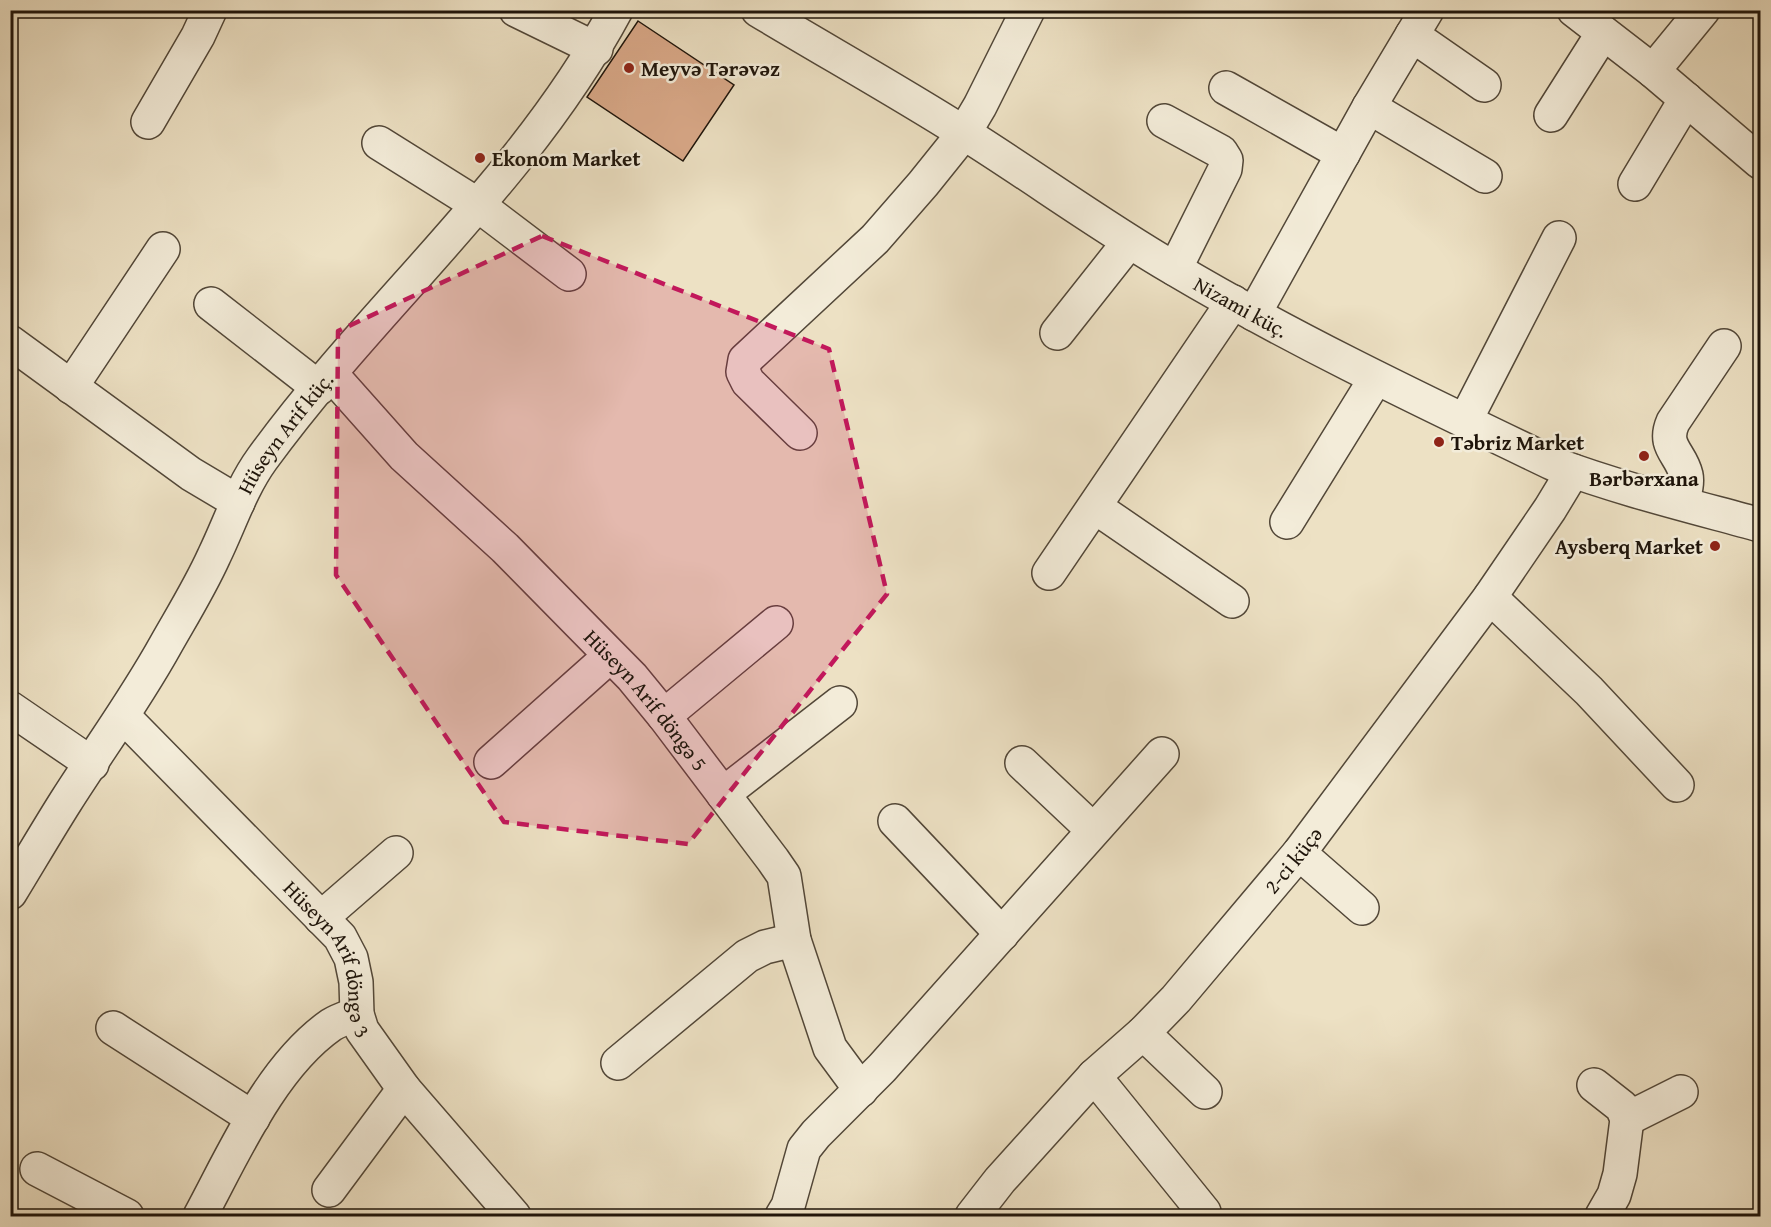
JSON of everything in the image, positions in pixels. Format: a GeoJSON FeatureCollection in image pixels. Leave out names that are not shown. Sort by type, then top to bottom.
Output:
{"type":"FeatureCollection","features":[{"type":"Feature","properties":{"kind":"street"},"geometry":{"type":"LineString","coordinates":[[148,122],[198,36],[210,10]]}},
{"type":"Feature","properties":{"kind":"street"},"geometry":{"type":"LineString","coordinates":[[516,10],[596,49]]}},
{"type":"Feature","properties":{"kind":"street","name":"Hüseyn Arif küç."},"geometry":{"type":"LineString","coordinates":[[10,893],[68,798],[147,679],[208,569],[248,480],[262,459],[325,381],[478,205],[557,105],[596,49],[616,10]]}},
{"type":"Feature","properties":{"kind":"street"},"geometry":{"type":"LineString","coordinates":[[800,433],[748,382],[743,372],[745,360],[876,239],[964,133],[1028,10]]}},
{"type":"Feature","properties":{"kind":"street"},"geometry":{"type":"LineString","coordinates":[[1574,10],[1653,71],[1761,162]]}},
{"type":"Feature","properties":{"kind":"street"},"geometry":{"type":"LineString","coordinates":[[1653,71],[1703,10]]}},
{"type":"Feature","properties":{"kind":"street","name":"Nizami küç."},"geometry":{"type":"LineString","coordinates":[[773,14],[964,133],[1128,242],[1243,308],[1376,378],[1574,471],[1617,486],[1761,525]]}},
{"type":"Feature","properties":{"kind":"street"},"geometry":{"type":"LineString","coordinates":[[1049,573],[1095,507],[1243,308],[1343,154],[1419,23],[1484,85]]}},
{"type":"Feature","properties":{"kind":"street"},"geometry":{"type":"LineString","coordinates":[[1551,115],[1603,33]]}},
{"type":"Feature","properties":{"kind":"street"},"geometry":{"type":"LineString","coordinates":[[1226,88],[1343,154]]}},
{"type":"Feature","properties":{"kind":"street"},"geometry":{"type":"LineString","coordinates":[[1635,184],[1686,99]]}},
{"type":"Feature","properties":{"kind":"street"},"geometry":{"type":"LineString","coordinates":[[1369,107],[1485,176]]}},
{"type":"Feature","properties":{"kind":"street"},"geometry":{"type":"LineString","coordinates":[[1164,121],[1221,152],[1226,160],[1225,169],[1175,269]]}},
{"type":"Feature","properties":{"kind":"street"},"geometry":{"type":"LineString","coordinates":[[379,143],[478,205],[569,274]]}},
{"type":"Feature","properties":{"kind":"street"},"geometry":{"type":"LineString","coordinates":[[1465,421],[1559,238]]}},
{"type":"Feature","properties":{"kind":"street"},"geometry":{"type":"LineString","coordinates":[[1057,333],[1128,242]]}},
{"type":"Feature","properties":{"kind":"street"},"geometry":{"type":"LineString","coordinates":[[71,387],[163,249]]}},
{"type":"Feature","properties":{"kind":"street","name":"Hüseyn Arif döngə 5"},"geometry":{"type":"LineString","coordinates":[[212,304],[325,381],[505,548],[632,677],[664,716],[783,876],[794,940],[830,1048],[861,1090]]}},
{"type":"Feature","properties":{"kind":"street"},"geometry":{"type":"LineString","coordinates":[[10,342],[191,474],[238,502]]}},
{"type":"Feature","properties":{"kind":"street"},"geometry":{"type":"LineString","coordinates":[[1682,504],[1687,478],[1670,444],[1669,432],[1673,422],[1724,346]]}},
{"type":"Feature","properties":{"kind":"street"},"geometry":{"type":"LineString","coordinates":[[1287,522],[1376,378]]}},
{"type":"Feature","properties":{"kind":"street","name":"2-ci küçə"},"geometry":{"type":"LineString","coordinates":[[972,1216],[1000,1179],[1094,1076],[1143,1033],[1176,999],[1299,853],[1490,597],[1574,471]]}},
{"type":"Feature","properties":{"kind":"street"},"geometry":{"type":"LineString","coordinates":[[1095,507],[1232,602]]}},
{"type":"Feature","properties":{"kind":"street"},"geometry":{"type":"LineString","coordinates":[[1490,597],[1589,691],[1677,785]]}},
{"type":"Feature","properties":{"kind":"street"},"geometry":{"type":"LineString","coordinates":[[664,716],[776,623]]}},
{"type":"Feature","properties":{"kind":"street"},"geometry":{"type":"LineString","coordinates":[[491,762],[610,656]]}},
{"type":"Feature","properties":{"kind":"street"},"geometry":{"type":"LineString","coordinates":[[723,794],[840,703]]}},
{"type":"Feature","properties":{"kind":"street"},"geometry":{"type":"LineString","coordinates":[[10,708],[92,764]]}},
{"type":"Feature","properties":{"kind":"street","name":"Hüseyn Arif döngə 3"},"geometry":{"type":"LineString","coordinates":[[123,716],[340,937],[351,958],[356,982],[357,1014],[362,1030],[404,1089],[514,1216]]}},
{"type":"Feature","properties":{"kind":"street"},"geometry":{"type":"LineString","coordinates":[[782,1216],[788,1206],[804,1149],[816,1134],[861,1090],[1162,754]]}},
{"type":"Feature","properties":{"kind":"street"},"geometry":{"type":"LineString","coordinates":[[1022,763],[1093,830]]}},
{"type":"Feature","properties":{"kind":"street"},"geometry":{"type":"LineString","coordinates":[[895,821],[1002,934]]}},
{"type":"Feature","properties":{"kind":"street"},"geometry":{"type":"LineString","coordinates":[[321,918],[396,853]]}},
{"type":"Feature","properties":{"kind":"street"},"geometry":{"type":"LineString","coordinates":[[1299,853],[1362,908]]}},
{"type":"Feature","properties":{"kind":"street"},"geometry":{"type":"LineString","coordinates":[[618,1063],[747,956],[765,947],[794,940]]}},
{"type":"Feature","properties":{"kind":"street"},"geometry":{"type":"LineString","coordinates":[[200,1216],[254,1118],[295,1056],[334,1023],[357,1014]]}},
{"type":"Feature","properties":{"kind":"street"},"geometry":{"type":"LineString","coordinates":[[113,1028],[254,1118]]}},
{"type":"Feature","properties":{"kind":"street"},"geometry":{"type":"LineString","coordinates":[[1143,1033],[1205,1092]]}},
{"type":"Feature","properties":{"kind":"street"},"geometry":{"type":"LineString","coordinates":[[1094,1076],[1204,1212]]}},
{"type":"Feature","properties":{"kind":"street"},"geometry":{"type":"LineString","coordinates":[[1594,1085],[1622,1107],[1627,1119],[1620,1174],[1614,1195],[1602,1216]]}},
{"type":"Feature","properties":{"kind":"street"},"geometry":{"type":"LineString","coordinates":[[329,1190],[404,1089]]}},
{"type":"Feature","properties":{"kind":"street"},"geometry":{"type":"LineString","coordinates":[[1627,1119],[1681,1092]]}},
{"type":"Feature","properties":{"kind":"street"},"geometry":{"type":"LineString","coordinates":[[37,1168],[127,1216]]}},
{"type":"Feature","properties":{"kind":"highlighted area"},"geometry":{"type":"Polygon","coordinates":[[[542,236],[829,349],[887,594],[688,844],[504,822],[336,575],[338,331],[542,236]]]}},
{"type":"Feature","properties":{"kind":"building"},"geometry":{"type":"Polygon","coordinates":[[[638,21],[734,85],[683,161],[587,97],[638,21]]]}},
{"type":"Feature","properties":{"kind":"place","name":"Meyvə Tərəvəz"},"geometry":{"type":"Point","coordinates":[629,68]}},
{"type":"Feature","properties":{"kind":"place","name":"Ekonom Market"},"geometry":{"type":"Point","coordinates":[480,158]}},
{"type":"Feature","properties":{"kind":"place","name":"Təbriz Market"},"geometry":{"type":"Point","coordinates":[1439,442]}},
{"type":"Feature","properties":{"kind":"place","name":"Bərbərxana"},"geometry":{"type":"Point","coordinates":[1644,456]}},
{"type":"Feature","properties":{"kind":"place","name":"Aysberq Market"},"geometry":{"type":"Point","coordinates":[1715,546]}}]}
